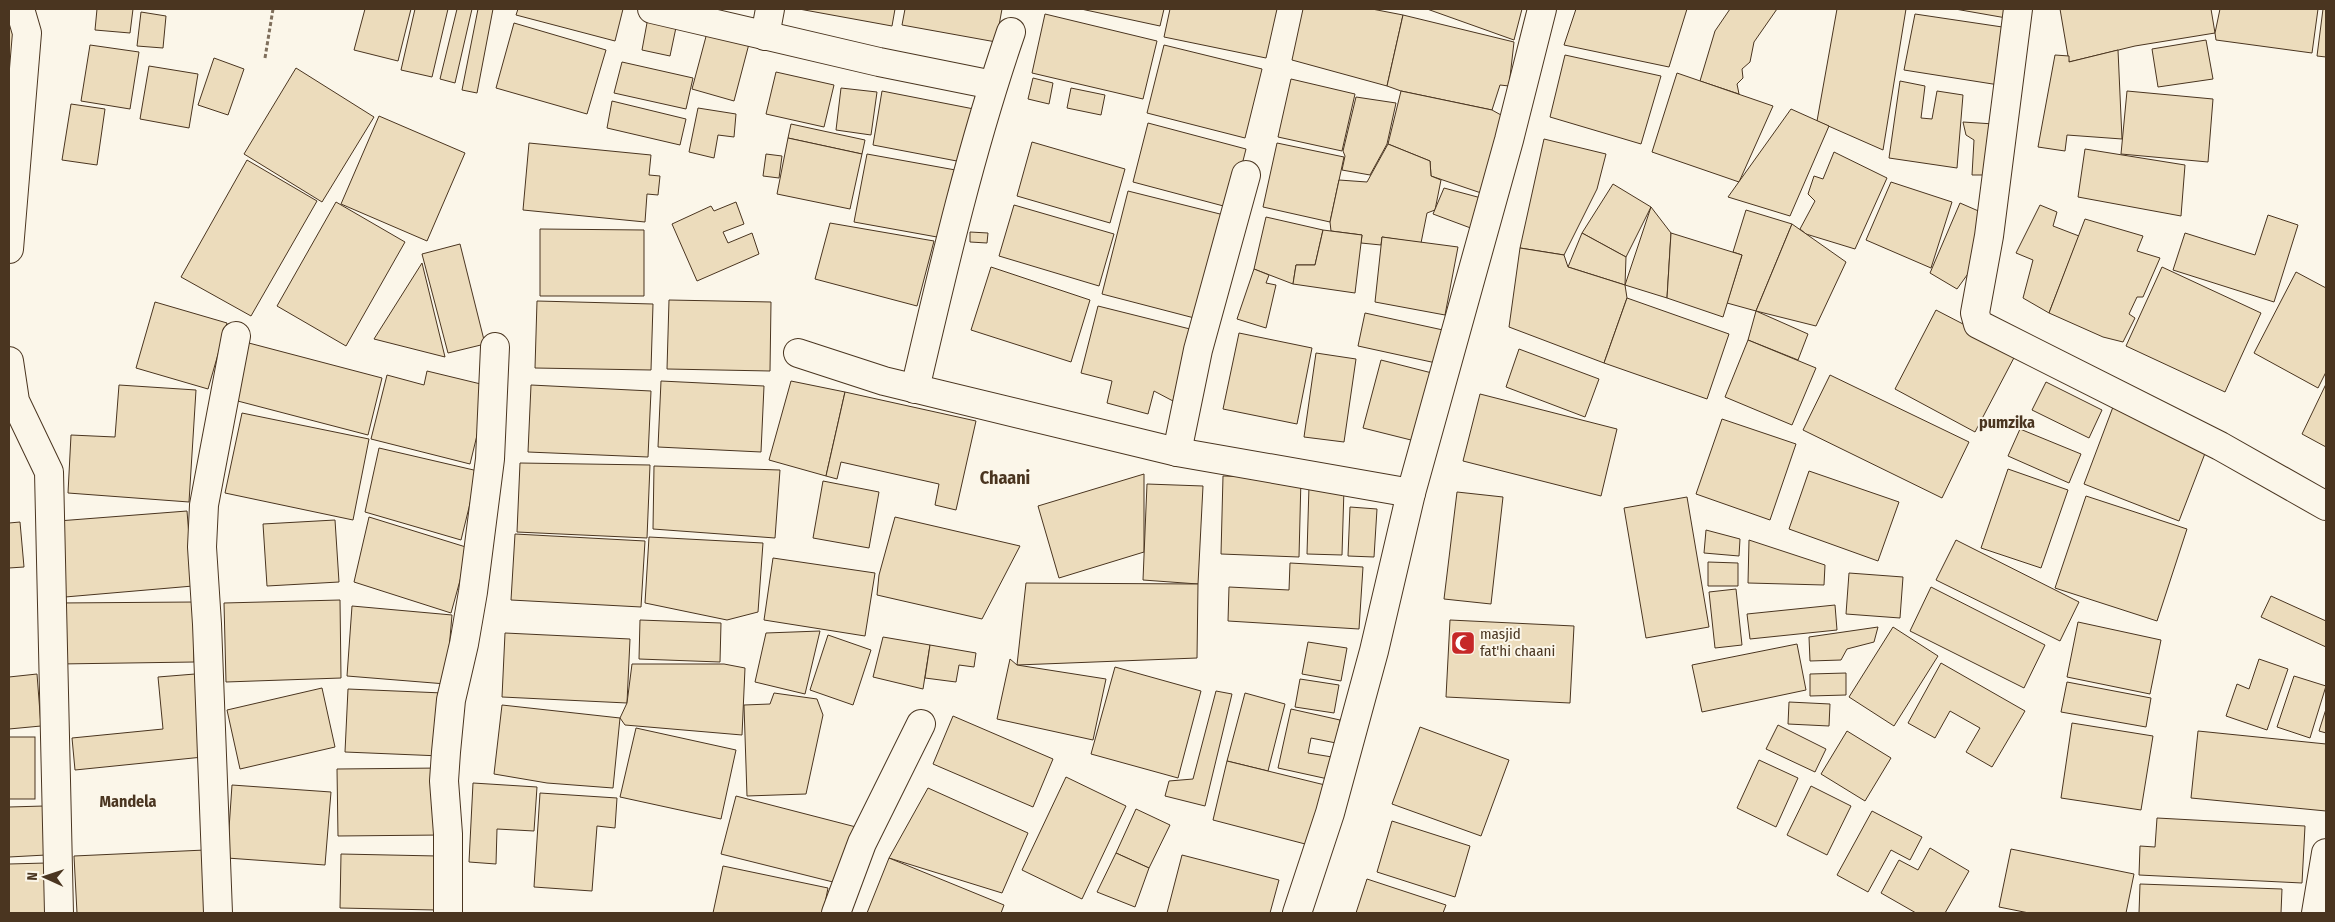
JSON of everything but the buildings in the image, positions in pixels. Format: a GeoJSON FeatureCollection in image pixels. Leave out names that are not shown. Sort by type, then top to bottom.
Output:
{"type":"FeatureCollection","features":[{"type":"Feature","properties":{"kind":"street"},"geometry":{"type":"LineString","coordinates":[[9,250],[27,33],[20,9]]}},
{"type":"Feature","properties":{"kind":"street"},"geometry":{"type":"LineString","coordinates":[[652,9],[879,62],[993,85]]}},
{"type":"Feature","properties":{"kind":"street"},"geometry":{"type":"LineString","coordinates":[[765,36],[770,9]]}},
{"type":"Feature","properties":{"kind":"street"},"geometry":{"type":"LineString","coordinates":[[1297,913],[1333,804],[1374,651],[1411,494],[1509,140],[1542,9]]}},
{"type":"Feature","properties":{"kind":"street"},"geometry":{"type":"LineString","coordinates":[[2018,9],[1989,236],[1975,314],[1978,324],[2220,446],[2326,506]]}},
{"type":"Feature","properties":{"kind":"street"},"geometry":{"type":"LineString","coordinates":[[915,389],[940,279],[993,85],[1011,32]]}},
{"type":"Feature","properties":{"kind":"street"},"geometry":{"type":"LineString","coordinates":[[1177,452],[1198,350],[1246,175]]}},
{"type":"Feature","properties":{"kind":"street"},"geometry":{"type":"LineString","coordinates":[[218,913],[207,624],[202,547],[204,505],[236,336]]}},
{"type":"Feature","properties":{"kind":"street"},"geometry":{"type":"LineString","coordinates":[[448,913],[449,875],[444,781],[446,752],[451,700],[464,644],[473,592],[490,459],[495,347]]}},
{"type":"Feature","properties":{"kind":"street"},"geometry":{"type":"LineString","coordinates":[[798,353],[915,389],[1177,452],[1411,494]]}},
{"type":"Feature","properties":{"kind":"street"},"geometry":{"type":"LineString","coordinates":[[9,361],[15,401],[49,472],[59,913]]}},
{"type":"Feature","properties":{"kind":"street"},"geometry":{"type":"LineString","coordinates":[[836,913],[862,843],[921,724]]}},
{"type":"Feature","properties":{"kind":"street"},"geometry":{"type":"LineString","coordinates":[[2316,913],[2326,853]]}},
{"type":"Feature","properties":{"kind":"path"},"geometry":{"type":"LineString","coordinates":[[265,58],[272,9]]}},
{"type":"Feature","properties":{"kind":"place","name":"masjid fat'hi chaani"},"geometry":{"type":"Point","coordinates":[1463,643]}},
{"type":"Feature","properties":{"kind":"district","name":"pumzika"},"geometry":{"type":"Point","coordinates":[2007,422]}},
{"type":"Feature","properties":{"kind":"district","name":"Chaani"},"geometry":{"type":"Point","coordinates":[1005,478]}},
{"type":"Feature","properties":{"kind":"district","name":"Mandela"},"geometry":{"type":"Point","coordinates":[128,801]}}]}
